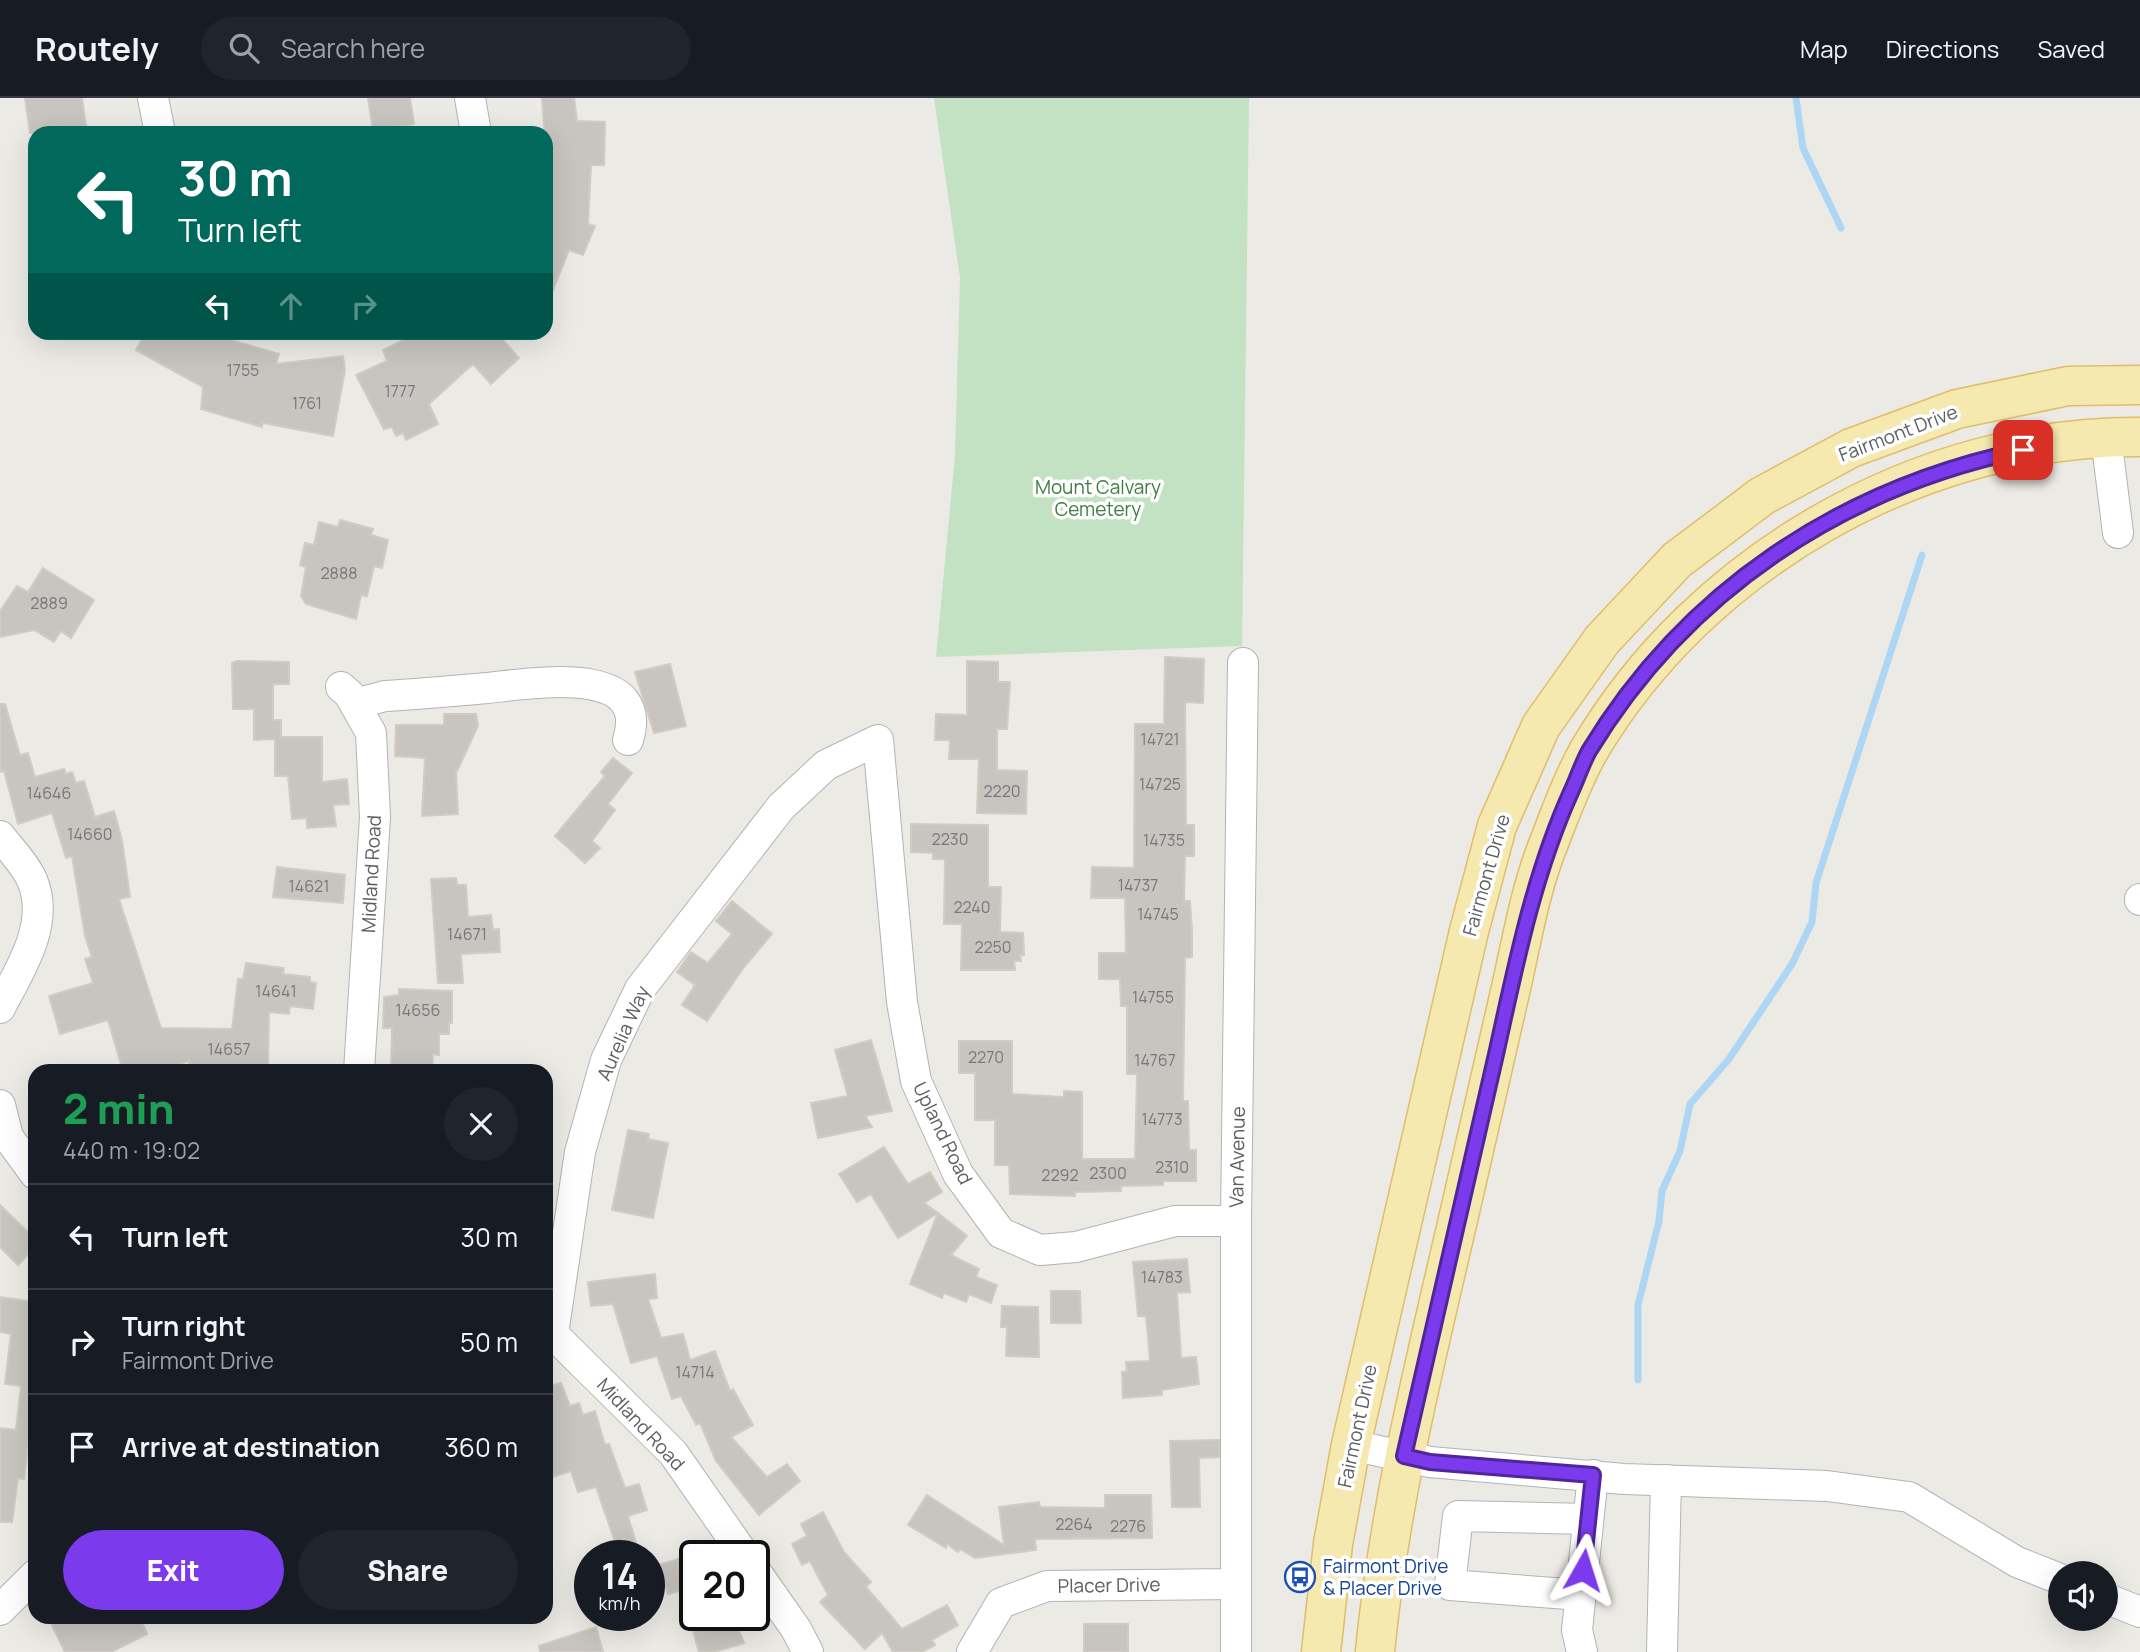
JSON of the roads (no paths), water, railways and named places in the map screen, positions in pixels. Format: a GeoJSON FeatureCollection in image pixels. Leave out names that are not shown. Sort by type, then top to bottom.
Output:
{"type":"FeatureCollection","features":[{"type":"Feature","properties":{"kind":"main road","name":"Fairmont Drive"},"geometry":{"type":"LineString","coordinates":[[1321,1652],[1334,1544],[1351,1445],[1469,931],[1497,826],[1541,726],[1602,640],[1677,560],[1762,496],[1851,448],[1957,409],[2068,386],[2140,385]]}},
{"type":"Feature","properties":{"kind":"main road"},"geometry":{"type":"LineString","coordinates":[[1375,1652],[1386,1552],[1404,1456],[1521,944],[1548,844],[1588,753],[1643,674],[1713,600],[1791,541],[1873,497],[1972,460],[2074,439],[2123,437]]}},
{"type":"Feature","properties":{"kind":"street"},"geometry":{"type":"LineString","coordinates":[[153,98],[159,126]]}},
{"type":"Feature","properties":{"kind":"street"},"geometry":{"type":"LineString","coordinates":[[470,98],[475,126]]}},
{"type":"Feature","properties":{"kind":"street"},"geometry":{"type":"LineString","coordinates":[[2118,533],[2123,437]]}},
{"type":"Feature","properties":{"kind":"street","name":"Van Avenue"},"geometry":{"type":"LineString","coordinates":[[1236,1652],[1236,1221],[1243,663]]}},
{"type":"Feature","properties":{"kind":"street","name":"Midland Road"},"geometry":{"type":"LineString","coordinates":[[359,1064],[375,817],[371,733],[348,695],[385,696],[573,681],[617,694],[630,708],[633,724],[628,740]]}},
{"type":"Feature","properties":{"kind":"street","name":"Upland Road"},"geometry":{"type":"LineString","coordinates":[[878,740],[902,1002],[916,1081],[958,1174],[1001,1233],[1040,1250],[1076,1247],[1175,1221],[1236,1221]]}},
{"type":"Feature","properties":{"kind":"street","name":"Aurelia Way"},"geometry":{"type":"LineString","coordinates":[[553,1318],[580,1152],[606,1060],[640,989],[781,807],[826,765],[878,740]]}},
{"type":"Feature","properties":{"kind":"street"},"geometry":{"type":"LineString","coordinates":[[0,836],[33,881],[38,907],[33,945],[0,1008]]}},
{"type":"Feature","properties":{"kind":"street"},"geometry":{"type":"LineString","coordinates":[[0,1105],[4,1137],[28,1166]]}},
{"type":"Feature","properties":{"kind":"street","name":"Midland Road"},"geometry":{"type":"LineString","coordinates":[[553,1339],[673,1453],[734,1540]]}},
{"type":"Feature","properties":{"kind":"street"},"geometry":{"type":"LineString","coordinates":[[1351,1445],[1430,1462],[1666,1480],[1827,1486],[1909,1497],[2017,1562],[2048,1574]]}},
{"type":"Feature","properties":{"kind":"street"},"geometry":{"type":"LineString","coordinates":[[1582,1652],[1577,1630],[1593,1475]]}},
{"type":"Feature","properties":{"kind":"street"},"geometry":{"type":"LineString","coordinates":[[1662,1652],[1666,1480]]}},
{"type":"Feature","properties":{"kind":"street"},"geometry":{"type":"LineString","coordinates":[[1580,1595],[1450,1585],[1458,1516],[1588,1519]]}},
{"type":"Feature","properties":{"kind":"street"},"geometry":{"type":"LineString","coordinates":[[0,1610],[28,1582]]}},
{"type":"Feature","properties":{"kind":"street","name":"Placer Drive"},"geometry":{"type":"LineString","coordinates":[[972,1652],[1001,1603],[1047,1586],[1236,1584]]}},
{"type":"Feature","properties":{"kind":"street"},"geometry":{"type":"LineString","coordinates":[[770,1592],[796,1629],[808,1652]]}},
{"type":"Feature","properties":{"kind":"street"},"geometry":{"type":"LineString","coordinates":[[2118,1603],[2140,1612]]}},
{"type":"Feature","properties":{"kind":"waterway"},"geometry":{"type":"LineString","coordinates":[[1796,98],[1803,148],[1841,228]]}},
{"type":"Feature","properties":{"kind":"waterway"},"geometry":{"type":"LineString","coordinates":[[1638,1380],[1638,1305],[1659,1221],[1662,1191],[1680,1151],[1690,1104],[1729,1059],[1792,964],[1812,922],[1816,883],[1922,555]]}},
{"type":"Feature","properties":{"kind":"place","name":"Fairmont Drive & Placer Drive"},"geometry":{"type":"Point","coordinates":[1300,1577]}},
{"type":"Feature","properties":{"kind":"park label","name":"Mount Calvary Cemetery"},"geometry":{"type":"Point","coordinates":[1098,498]}}]}
